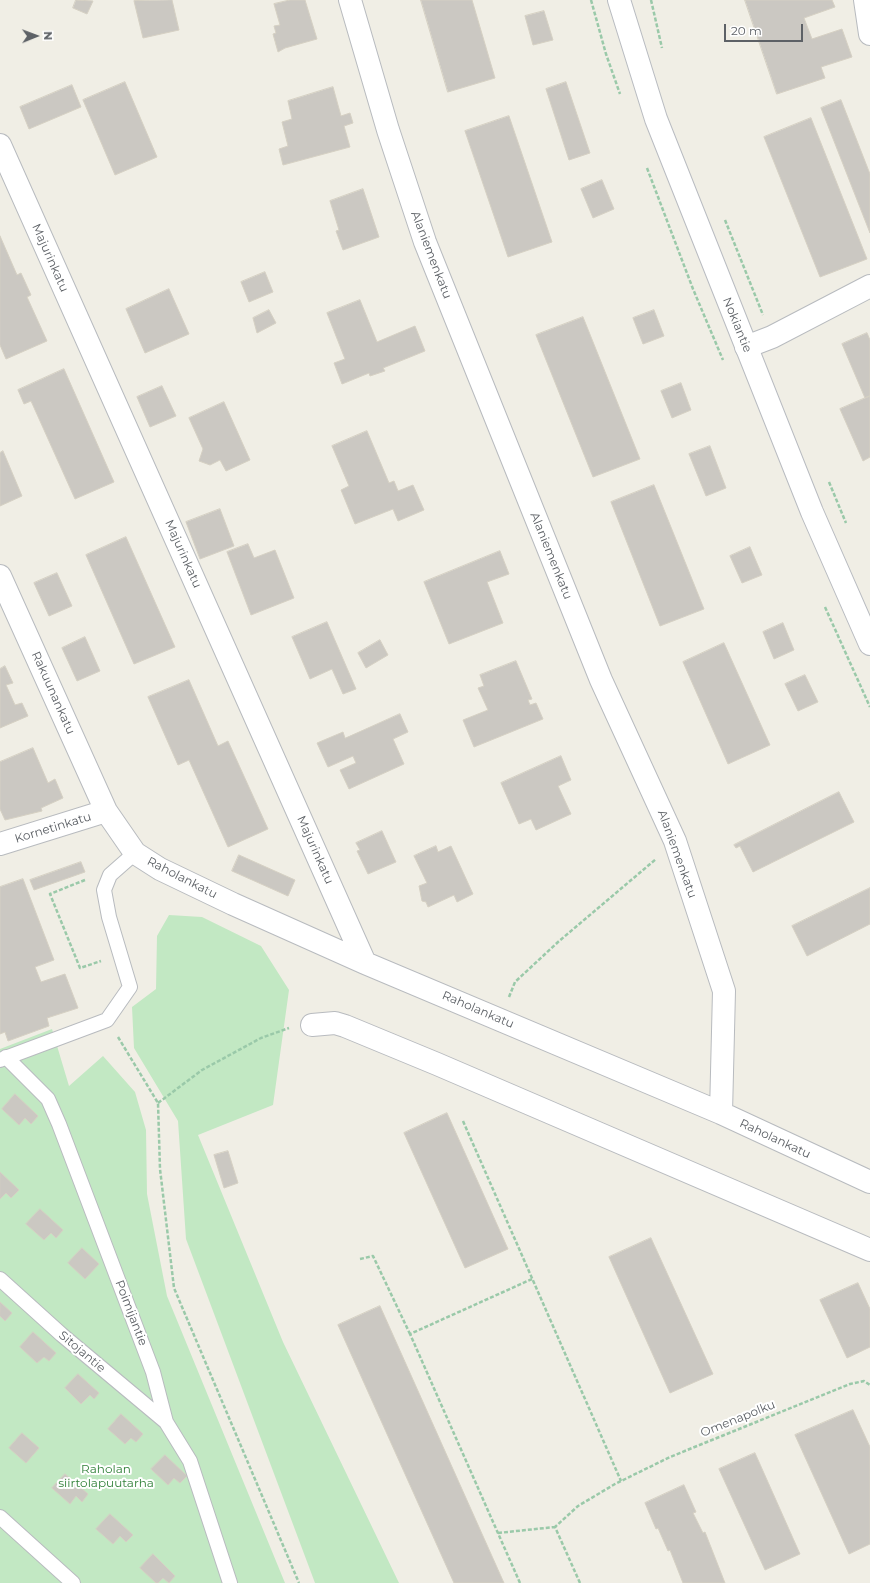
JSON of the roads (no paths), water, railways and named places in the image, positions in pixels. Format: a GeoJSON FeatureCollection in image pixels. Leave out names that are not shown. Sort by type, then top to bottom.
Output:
{"type":"FeatureCollection","features":[{"type":"Feature","properties":{"kind":"street","name":"Alaniemenkatu"},"geometry":{"type":"LineString","coordinates":[[350,0],[388,130],[423,237],[601,680],[675,841],[724,991],[721,1113]]}},
{"type":"Feature","properties":{"kind":"street","name":"Nokiantie"},"geometry":{"type":"LineString","coordinates":[[619,0],[656,119],[812,512],[870,644]]}},
{"type":"Feature","properties":{"kind":"street"},"geometry":{"type":"LineString","coordinates":[[865,0],[870,34]]}},
{"type":"Feature","properties":{"kind":"street","name":"Majurinkatu"},"geometry":{"type":"LineString","coordinates":[[0,145],[365,963]]}},
{"type":"Feature","properties":{"kind":"street"},"geometry":{"type":"LineString","coordinates":[[746,347],[772,337],[870,286]]}},
{"type":"Feature","properties":{"kind":"street","name":"Rakuunankatu"},"geometry":{"type":"LineString","coordinates":[[0,576],[106,811]]}},
{"type":"Feature","properties":{"kind":"street","name":"Raholankatu"},"geometry":{"type":"LineString","coordinates":[[106,811],[135,853],[160,868],[233,904],[365,963],[721,1113],[870,1182]]}},
{"type":"Feature","properties":{"kind":"street","name":"Kornetinkatu"},"geometry":{"type":"LineString","coordinates":[[0,844],[106,811]]}},
{"type":"Feature","properties":{"kind":"street"},"geometry":{"type":"LineString","coordinates":[[312,1025],[335,1023],[352,1028],[870,1250]]}},
{"type":"Feature","properties":{"kind":"lane"},"geometry":{"type":"LineString","coordinates":[[3,1059],[107,1020],[130,987],[109,917],[104,890],[110,875],[135,853]]}},
{"type":"Feature","properties":{"kind":"lane","name":"Poimijantie"},"geometry":{"type":"LineString","coordinates":[[3,1059],[48,1099],[59,1124],[153,1372],[166,1422],[190,1461],[230,1583]]}},
{"type":"Feature","properties":{"kind":"lane","name":"Sitojantie"},"geometry":{"type":"LineString","coordinates":[[0,1279],[62,1335],[166,1422]]}},
{"type":"Feature","properties":{"kind":"lane"},"geometry":{"type":"LineString","coordinates":[[0,1517],[73,1583]]}},
{"type":"Feature","properties":{"kind":"park label","name":"Raholan siirtolapuutarha"},"geometry":{"type":"Point","coordinates":[106,1476]}}]}
